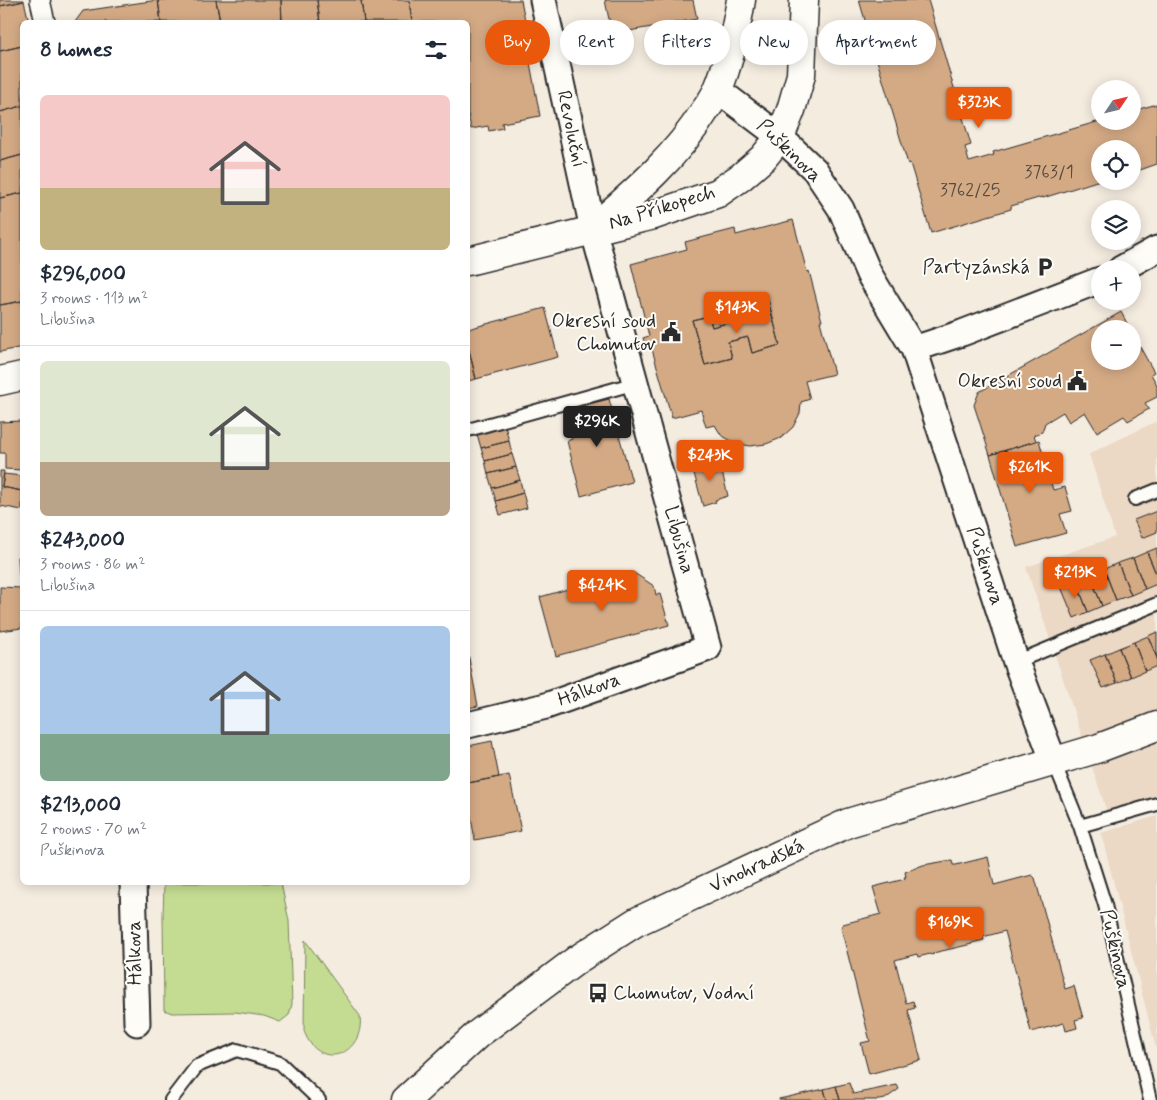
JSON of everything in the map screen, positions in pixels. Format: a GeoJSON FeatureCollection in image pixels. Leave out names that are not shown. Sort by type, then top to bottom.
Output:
{"type":"FeatureCollection","features":[{"type":"Feature","properties":{"kind":"street"},"geometry":{"type":"LineString","coordinates":[[40,0],[45,20]]}},
{"type":"Feature","properties":{"kind":"street","name":"Revoluční"},"geometry":{"type":"LineString","coordinates":[[543,0],[593,229]]}},
{"type":"Feature","properties":{"kind":"street","name":"Na Příkopech"},"geometry":{"type":"LineString","coordinates":[[593,229],[636,191],[676,150],[700,118],[718,90],[734,40],[741,0]]}},
{"type":"Feature","properties":{"kind":"street","name":"Na Příkopech"},"geometry":{"type":"LineString","coordinates":[[470,260],[654,215],[718,193],[748,171],[763,158],[780,137],[791,110],[801,75],[804,0]]}},
{"type":"Feature","properties":{"kind":"street","name":"Puškinova"},"geometry":{"type":"LineString","coordinates":[[718,90],[780,137],[815,170],[841,209],[869,274],[914,350],[1016,662],[1054,762]]}},
{"type":"Feature","properties":{"kind":"street","name":"Libušina"},"geometry":{"type":"LineString","coordinates":[[593,229],[708,648]]}},
{"type":"Feature","properties":{"kind":"street"},"geometry":{"type":"LineString","coordinates":[[1136,260],[1157,248]]}},
{"type":"Feature","properties":{"kind":"street"},"geometry":{"type":"LineString","coordinates":[[914,350],[1091,283]]}},
{"type":"Feature","properties":{"kind":"street"},"geometry":{"type":"LineString","coordinates":[[0,382],[20,377]]}},
{"type":"Feature","properties":{"kind":"street","name":"Hálkova"},"geometry":{"type":"LineString","coordinates":[[470,725],[546,706],[708,648]]}},
{"type":"Feature","properties":{"kind":"street","name":"Vinohradská"},"geometry":{"type":"LineString","coordinates":[[406,1100],[478,1034],[578,959],[636,922],[848,823],[1099,748],[1157,726]]}},
{"type":"Feature","properties":{"kind":"street","name":"Hálkova"},"geometry":{"type":"LineString","coordinates":[[133,885],[137,1023]]}},
{"type":"Feature","properties":{"kind":"lane"},"geometry":{"type":"LineString","coordinates":[[470,429],[636,383]]}},
{"type":"Feature","properties":{"kind":"lane"},"geometry":{"type":"LineString","coordinates":[[1134,499],[1157,490]]}},
{"type":"Feature","properties":{"kind":"lane"},"geometry":{"type":"LineString","coordinates":[[1016,662],[1157,604]]}},
{"type":"Feature","properties":{"kind":"lane","name":"Puškinova"},"geometry":{"type":"LineString","coordinates":[[1054,762],[1080,826],[1105,905],[1150,1100]]}},
{"type":"Feature","properties":{"kind":"lane"},"geometry":{"type":"LineString","coordinates":[[1080,826],[1157,804]]}},
{"type":"Feature","properties":{"kind":"lane"},"geometry":{"type":"LineString","coordinates":[[171,1100],[197,1066],[237,1050],[280,1063],[319,1100]]}},
{"type":"Feature","properties":{"kind":"shaded area"},"geometry":{"type":"Polygon","coordinates":[[[1157,421],[1157,797],[1107,812],[1026,567],[1115,537],[1089,454],[1157,421]]]}},
{"type":"Feature","properties":{"kind":"shaded area"},"geometry":{"type":"Polygon","coordinates":[[[1157,816],[1157,1052],[1101,833],[1157,816]]]}},
{"type":"Feature","properties":{"kind":"green space"},"geometry":{"type":"Polygon","coordinates":[[[164,885],[281,885],[289,921],[292,1004],[289,1015],[280,1022],[264,1016],[235,1012],[172,1013],[164,1010],[164,885]]]}},
{"type":"Feature","properties":{"kind":"green space"},"geometry":{"type":"Polygon","coordinates":[[[305,940],[360,1016],[360,1030],[355,1041],[348,1049],[339,1054],[330,1055],[320,1052],[311,1044],[304,1031],[305,940]]]}},
{"type":"Feature","properties":{"kind":"building"},"geometry":{"type":"Polygon","coordinates":[[[0,0],[24,0],[24,1],[0,6],[0,0]]]}},
{"type":"Feature","properties":{"kind":"building"},"geometry":{"type":"Polygon","coordinates":[[[158,0],[216,0],[220,20],[161,20],[158,0]]]}},
{"type":"Feature","properties":{"kind":"building"},"geometry":{"type":"Polygon","coordinates":[[[158,0],[161,20],[76,20],[83,11],[158,0]]]}},
{"type":"Feature","properties":{"kind":"building"},"geometry":{"type":"Polygon","coordinates":[[[216,0],[281,0],[282,20],[220,20],[216,0]]]}},
{"type":"Feature","properties":{"kind":"building"},"geometry":{"type":"Polygon","coordinates":[[[281,0],[317,0],[320,20],[282,20],[281,0]]]}},
{"type":"Feature","properties":{"kind":"building"},"geometry":{"type":"Polygon","coordinates":[[[317,0],[361,0],[364,20],[320,20],[317,0]]]}},
{"type":"Feature","properties":{"kind":"building"},"geometry":{"type":"Polygon","coordinates":[[[361,0],[409,0],[412,20],[364,20],[361,0]]]}},
{"type":"Feature","properties":{"kind":"building"},"geometry":{"type":"Polygon","coordinates":[[[409,0],[521,0],[525,20],[485,20],[485,65],[530,65],[540,116],[502,123],[503,128],[489,131],[488,126],[471,129],[470,20],[412,20],[409,0]]]}},
{"type":"Feature","properties":{"kind":"building"},"geometry":{"type":"Polygon","coordinates":[[[605,0],[693,0],[697,19],[644,20],[644,28],[634,30],[634,20],[609,20],[605,0]]]}},
{"type":"Feature","properties":{"kind":"building"},"geometry":{"type":"Polygon","coordinates":[[[859,0],[928,0],[934,20],[865,20],[859,0]]]}},
{"type":"Feature","properties":{"kind":"building"},"geometry":{"type":"Polygon","coordinates":[[[24,1],[29,20],[20,20],[20,46],[0,51],[0,6],[24,1]]]}},
{"type":"Feature","properties":{"kind":"building"},"geometry":{"type":"Polygon","coordinates":[[[936,27],[971,145],[965,147],[969,162],[994,155],[993,152],[1091,124],[1091,130],[1141,130],[1141,108],[1157,104],[1157,164],[1141,170],[1141,140],[1091,140],[1091,183],[1011,206],[1011,209],[931,233],[910,163],[908,164],[878,65],[936,65],[936,27]]]}},
{"type":"Feature","properties":{"kind":"building"},"geometry":{"type":"Polygon","coordinates":[[[20,46],[20,107],[0,112],[0,51],[20,46]]]}},
{"type":"Feature","properties":{"kind":"building"},"geometry":{"type":"Polygon","coordinates":[[[20,107],[20,156],[0,161],[0,112],[20,107]]]}},
{"type":"Feature","properties":{"kind":"building"},"geometry":{"type":"Polygon","coordinates":[[[20,156],[20,193],[0,198],[0,161],[20,156]]]}},
{"type":"Feature","properties":{"kind":"building"},"geometry":{"type":"Polygon","coordinates":[[[20,193],[20,301],[0,305],[0,198],[20,193]]]}},
{"type":"Feature","properties":{"kind":"building","name":"Okresní soud Chomutov"},"geometry":{"type":"Polygon","coordinates":[[[793,220],[807,272],[809,271],[834,374],[805,381],[810,399],[801,402],[800,413],[793,427],[781,438],[766,444],[750,446],[735,443],[721,435],[715,425],[706,427],[701,410],[672,418],[651,346],[646,347],[643,338],[649,336],[631,264],[687,249],[685,242],[735,229],[736,235],[793,220]],[[768,300],[751,305],[754,316],[712,327],[709,316],[692,320],[705,365],[732,358],[728,342],[748,337],[752,353],[780,345],[768,300]]]}},
{"type":"Feature","properties":{"kind":"building"},"geometry":{"type":"Polygon","coordinates":[[[768,300],[780,345],[752,353],[748,337],[728,342],[732,358],[705,365],[692,320],[709,316],[712,327],[754,316],[751,305],[768,300]]]}},
{"type":"Feature","properties":{"kind":"building"},"geometry":{"type":"Polygon","coordinates":[[[20,301],[20,347],[0,352],[0,305],[20,301]]]}},
{"type":"Feature","properties":{"kind":"building"},"geometry":{"type":"Polygon","coordinates":[[[545,308],[558,357],[476,379],[470,354],[470,328],[545,308]]]}},
{"type":"Feature","properties":{"kind":"building","name":"Okresní soud"},"geometry":{"type":"Polygon","coordinates":[[[1121,312],[1125,320],[1107,320],[1121,312]]]}},
{"type":"Feature","properties":{"kind":"building","name":"Okresní soud"},"geometry":{"type":"Polygon","coordinates":[[[1091,329],[1091,370],[1141,370],[1141,349],[1154,372],[1151,374],[1157,385],[1157,397],[1145,403],[1149,409],[1128,421],[1124,416],[1097,432],[1085,412],[1069,422],[1063,412],[1045,423],[1042,432],[1034,435],[1036,441],[990,455],[974,405],[979,392],[1091,329]]]}},
{"type":"Feature","properties":{"kind":"building"},"geometry":{"type":"Polygon","coordinates":[[[470,354],[476,379],[470,380],[470,354]]]}},
{"type":"Feature","properties":{"kind":"building"},"geometry":{"type":"Polygon","coordinates":[[[609,399],[632,482],[581,496],[567,441],[572,439],[565,410],[609,399]]]}},
{"type":"Feature","properties":{"kind":"building"},"geometry":{"type":"Polygon","coordinates":[[[20,421],[20,470],[5,469],[5,453],[0,453],[0,422],[20,421]]]}},
{"type":"Feature","properties":{"kind":"building"},"geometry":{"type":"Polygon","coordinates":[[[505,426],[509,441],[481,448],[477,434],[505,426]]]}},
{"type":"Feature","properties":{"kind":"building"},"geometry":{"type":"Polygon","coordinates":[[[1039,440],[1053,490],[1065,487],[1072,511],[1060,514],[1066,533],[1017,547],[990,455],[1039,440]]]}},
{"type":"Feature","properties":{"kind":"building"},"geometry":{"type":"Polygon","coordinates":[[[509,441],[512,454],[485,461],[481,448],[509,441]]]}},
{"type":"Feature","properties":{"kind":"building"},"geometry":{"type":"Polygon","coordinates":[[[512,454],[516,467],[488,474],[485,461],[512,454]]]}},
{"type":"Feature","properties":{"kind":"building"},"geometry":{"type":"Polygon","coordinates":[[[719,460],[728,496],[703,506],[692,466],[699,464],[700,466],[719,460]]]}},
{"type":"Feature","properties":{"kind":"building"},"geometry":{"type":"Polygon","coordinates":[[[516,467],[520,480],[492,488],[488,474],[516,467]]]}},
{"type":"Feature","properties":{"kind":"building"},"geometry":{"type":"Polygon","coordinates":[[[0,471],[4,471],[2,487],[20,491],[20,510],[0,506],[0,471]]]}},
{"type":"Feature","properties":{"kind":"building"},"geometry":{"type":"Polygon","coordinates":[[[4,474],[20,476],[20,491],[2,487],[4,474]]]}},
{"type":"Feature","properties":{"kind":"building"},"geometry":{"type":"Polygon","coordinates":[[[520,480],[523,493],[496,501],[492,488],[520,480]]]}},
{"type":"Feature","properties":{"kind":"building"},"geometry":{"type":"Polygon","coordinates":[[[523,493],[527,508],[500,515],[496,501],[523,493]]]}},
{"type":"Feature","properties":{"kind":"building"},"geometry":{"type":"Polygon","coordinates":[[[1157,511],[1157,532],[1142,538],[1134,520],[1157,511]]]}},
{"type":"Feature","properties":{"kind":"building"},"geometry":{"type":"Polygon","coordinates":[[[1157,548],[1157,576],[1147,552],[1157,548]]]}},
{"type":"Feature","properties":{"kind":"building"},"geometry":{"type":"Polygon","coordinates":[[[1147,552],[1157,576],[1157,584],[1145,589],[1133,558],[1147,552]]]}},
{"type":"Feature","properties":{"kind":"building"},"geometry":{"type":"Polygon","coordinates":[[[18,557],[20,557],[20,575],[18,557]]]}},
{"type":"Feature","properties":{"kind":"building"},"geometry":{"type":"Polygon","coordinates":[[[1133,558],[1145,589],[1131,595],[1118,563],[1133,558]]]}},
{"type":"Feature","properties":{"kind":"building"},"geometry":{"type":"Polygon","coordinates":[[[1118,563],[1131,595],[1116,600],[1104,569],[1118,563]]]}},
{"type":"Feature","properties":{"kind":"building"},"geometry":{"type":"Polygon","coordinates":[[[1104,569],[1116,600],[1102,606],[1090,575],[1104,569]]]}},
{"type":"Feature","properties":{"kind":"building"},"geometry":{"type":"Polygon","coordinates":[[[624,573],[625,575],[634,573],[654,586],[656,595],[660,594],[669,625],[556,656],[540,597],[624,573]]]}},
{"type":"Feature","properties":{"kind":"building"},"geometry":{"type":"Polygon","coordinates":[[[1090,575],[1102,606],[1088,612],[1076,581],[1090,575]]]}},
{"type":"Feature","properties":{"kind":"building"},"geometry":{"type":"Polygon","coordinates":[[[1076,581],[1088,612],[1074,618],[1061,587],[1076,581]]]}},
{"type":"Feature","properties":{"kind":"building"},"geometry":{"type":"Polygon","coordinates":[[[0,587],[20,588],[20,628],[0,631],[0,587]]]}},
{"type":"Feature","properties":{"kind":"building"},"geometry":{"type":"Polygon","coordinates":[[[1157,632],[1157,658],[1148,636],[1157,632]]]}},
{"type":"Feature","properties":{"kind":"building"},"geometry":{"type":"Polygon","coordinates":[[[1148,636],[1157,658],[1157,666],[1145,671],[1134,642],[1148,636]]]}},
{"type":"Feature","properties":{"kind":"building"},"geometry":{"type":"Polygon","coordinates":[[[1134,642],[1145,671],[1131,677],[1119,648],[1134,642]]]}},
{"type":"Feature","properties":{"kind":"building"},"geometry":{"type":"Polygon","coordinates":[[[1119,648],[1131,677],[1117,683],[1105,654],[1119,648]]]}},
{"type":"Feature","properties":{"kind":"building"},"geometry":{"type":"Polygon","coordinates":[[[1105,654],[1117,683],[1103,688],[1090,660],[1105,654]]]}},
{"type":"Feature","properties":{"kind":"building"},"geometry":{"type":"Polygon","coordinates":[[[470,664],[478,706],[470,708],[470,664]]]}},
{"type":"Feature","properties":{"kind":"building"},"geometry":{"type":"Polygon","coordinates":[[[492,741],[499,777],[470,783],[470,746],[492,741]]]}},
{"type":"Feature","properties":{"kind":"building"},"geometry":{"type":"Polygon","coordinates":[[[509,775],[521,831],[475,840],[470,812],[470,783],[509,775]]]}},
{"type":"Feature","properties":{"kind":"building"},"geometry":{"type":"Polygon","coordinates":[[[988,857],[994,885],[1032,875],[1035,878],[1065,989],[1074,986],[1083,1018],[1075,1020],[1077,1028],[1066,1031],[1064,1023],[1031,1032],[1005,931],[983,937],[984,940],[972,944],[931,955],[918,957],[917,954],[895,960],[906,1003],[913,1001],[915,1008],[908,1010],[921,1060],[869,1074],[861,1043],[870,1041],[841,928],[843,924],[881,914],[873,887],[905,879],[905,872],[923,865],[952,860],[953,865],[956,865],[988,857]]]}},
{"type":"Feature","properties":{"kind":"building"},"geometry":{"type":"Polygon","coordinates":[[[849,1083],[853,1094],[897,1085],[899,1089],[885,1099],[880,1100],[840,1100],[836,1086],[849,1083]]]}},
{"type":"Feature","properties":{"kind":"building"},"geometry":{"type":"Polygon","coordinates":[[[836,1086],[840,1100],[827,1100],[824,1089],[836,1086]]]}},
{"type":"Feature","properties":{"kind":"building"},"geometry":{"type":"Polygon","coordinates":[[[824,1089],[827,1100],[779,1100],[779,1099],[824,1089]]]}},
{"type":"Feature","properties":{"kind":"place","name":"Partyzánská"},"geometry":{"type":"Point","coordinates":[1045,267]}},
{"type":"Feature","properties":{"kind":"place","name":"Okresní soud Chomutov"},"geometry":{"type":"Point","coordinates":[671,332]}},
{"type":"Feature","properties":{"kind":"place","name":"Okresní soud"},"geometry":{"type":"Point","coordinates":[1077,381]}},
{"type":"Feature","properties":{"kind":"place","name":"Chomutov, Vodní"},"geometry":{"type":"Point","coordinates":[598,993]}}]}
